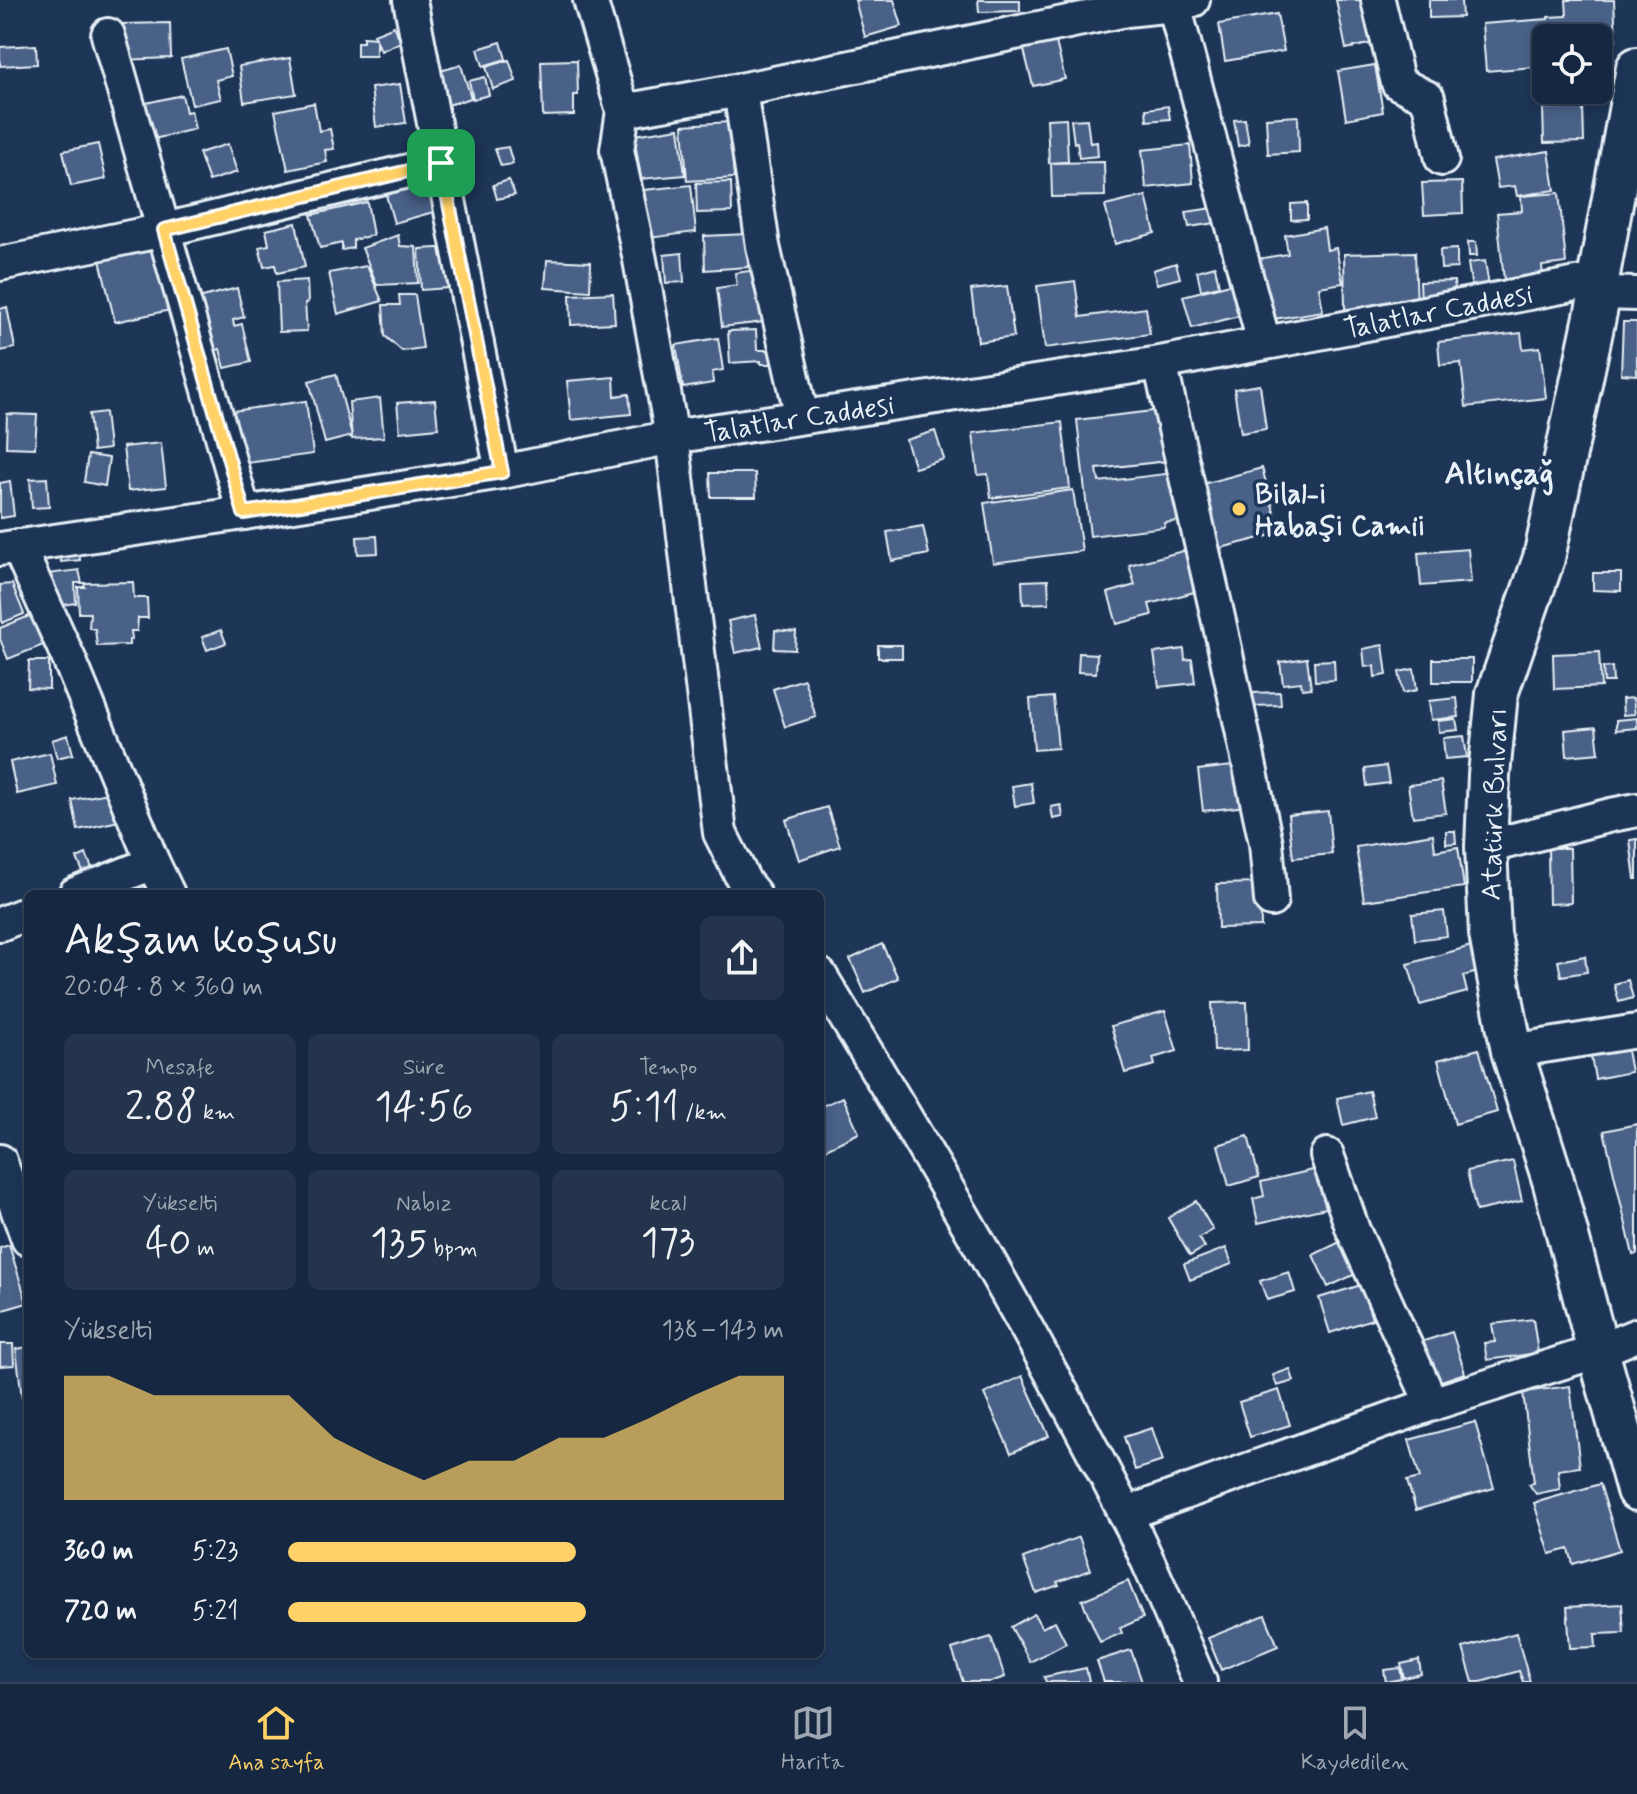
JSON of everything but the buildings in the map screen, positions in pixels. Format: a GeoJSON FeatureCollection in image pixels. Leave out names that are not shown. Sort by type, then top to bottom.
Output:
{"type":"FeatureCollection","features":[{"type":"Feature","properties":{"kind":"main road","name":"Atatürk Bulvarı"},"geometry":{"type":"LineString","coordinates":[[1637,68],[1612,289],[1544,558],[1497,694],[1486,847],[1490,934],[1512,1051],[1553,1180],[1637,1490]]}},
{"type":"Feature","properties":{"kind":"street"},"geometry":{"type":"LineString","coordinates":[[410,0],[502,472]]}},
{"type":"Feature","properties":{"kind":"street"},"geometry":{"type":"LineString","coordinates":[[590,0],[623,111],[617,150],[672,437],[720,833],[751,890]]}},
{"type":"Feature","properties":{"kind":"street"},"geometry":{"type":"LineString","coordinates":[[1378,0],[1398,83],[1428,98],[1442,159]]}},
{"type":"Feature","properties":{"kind":"street"},"geometry":{"type":"LineString","coordinates":[[623,111],[740,90],[1124,5],[1184,2],[1264,343]]}},
{"type":"Feature","properties":{"kind":"street"},"geometry":{"type":"LineString","coordinates":[[108,35],[244,513]]}},
{"type":"Feature","properties":{"kind":"street"},"geometry":{"type":"LineString","coordinates":[[740,90],[763,246],[802,417]]}},
{"type":"Feature","properties":{"kind":"street"},"geometry":{"type":"LineString","coordinates":[[0,264],[164,230],[441,163]]}},
{"type":"Feature","properties":{"kind":"street","name":"Talatlar Caddesi"},"geometry":{"type":"LineString","coordinates":[[9,548],[502,472],[672,437],[1160,363],[1264,343],[1612,289]]}},
{"type":"Feature","properties":{"kind":"street"},"geometry":{"type":"LineString","coordinates":[[1160,363],[1263,828],[1271,900]]}},
{"type":"Feature","properties":{"kind":"street"},"geometry":{"type":"LineString","coordinates":[[9,548],[69,659],[166,890]]}},
{"type":"Feature","properties":{"kind":"street"},"geometry":{"type":"LineString","coordinates":[[1486,847],[1637,810]]}},
{"type":"Feature","properties":{"kind":"street"},"geometry":{"type":"LineString","coordinates":[[85,890],[153,863]]}},
{"type":"Feature","properties":{"kind":"street"},"geometry":{"type":"LineString","coordinates":[[0,924],[24,915]]}},
{"type":"Feature","properties":{"kind":"street"},"geometry":{"type":"LineString","coordinates":[[824,982],[927,1152],[1057,1383],[1125,1514],[1200,1682]]}},
{"type":"Feature","properties":{"kind":"street"},"geometry":{"type":"LineString","coordinates":[[1512,1051],[1637,1031]]}},
{"type":"Feature","properties":{"kind":"street"},"geometry":{"type":"LineString","coordinates":[[1327,1155],[1353,1230],[1432,1404]]}},
{"type":"Feature","properties":{"kind":"street"},"geometry":{"type":"LineString","coordinates":[[0,1161],[24,1228]]}},
{"type":"Feature","properties":{"kind":"street"},"geometry":{"type":"LineString","coordinates":[[1125,1514],[1432,1404],[1598,1351],[1637,1335]]}},
{"type":"Feature","properties":{"kind":"place","name":"Bilal-i Habaşi Camii"},"geometry":{"type":"Point","coordinates":[1239,509]}},
{"type":"Feature","properties":{"kind":"district","name":"Altınçağ"},"geometry":{"type":"Point","coordinates":[1499,472]}},
{"type":"Feature","properties":{"kind":"route"},"geometry":{"type":"LineString","coordinates":[[441,163],[502,472],[244,513],[164,230],[441,163]]}}]}
